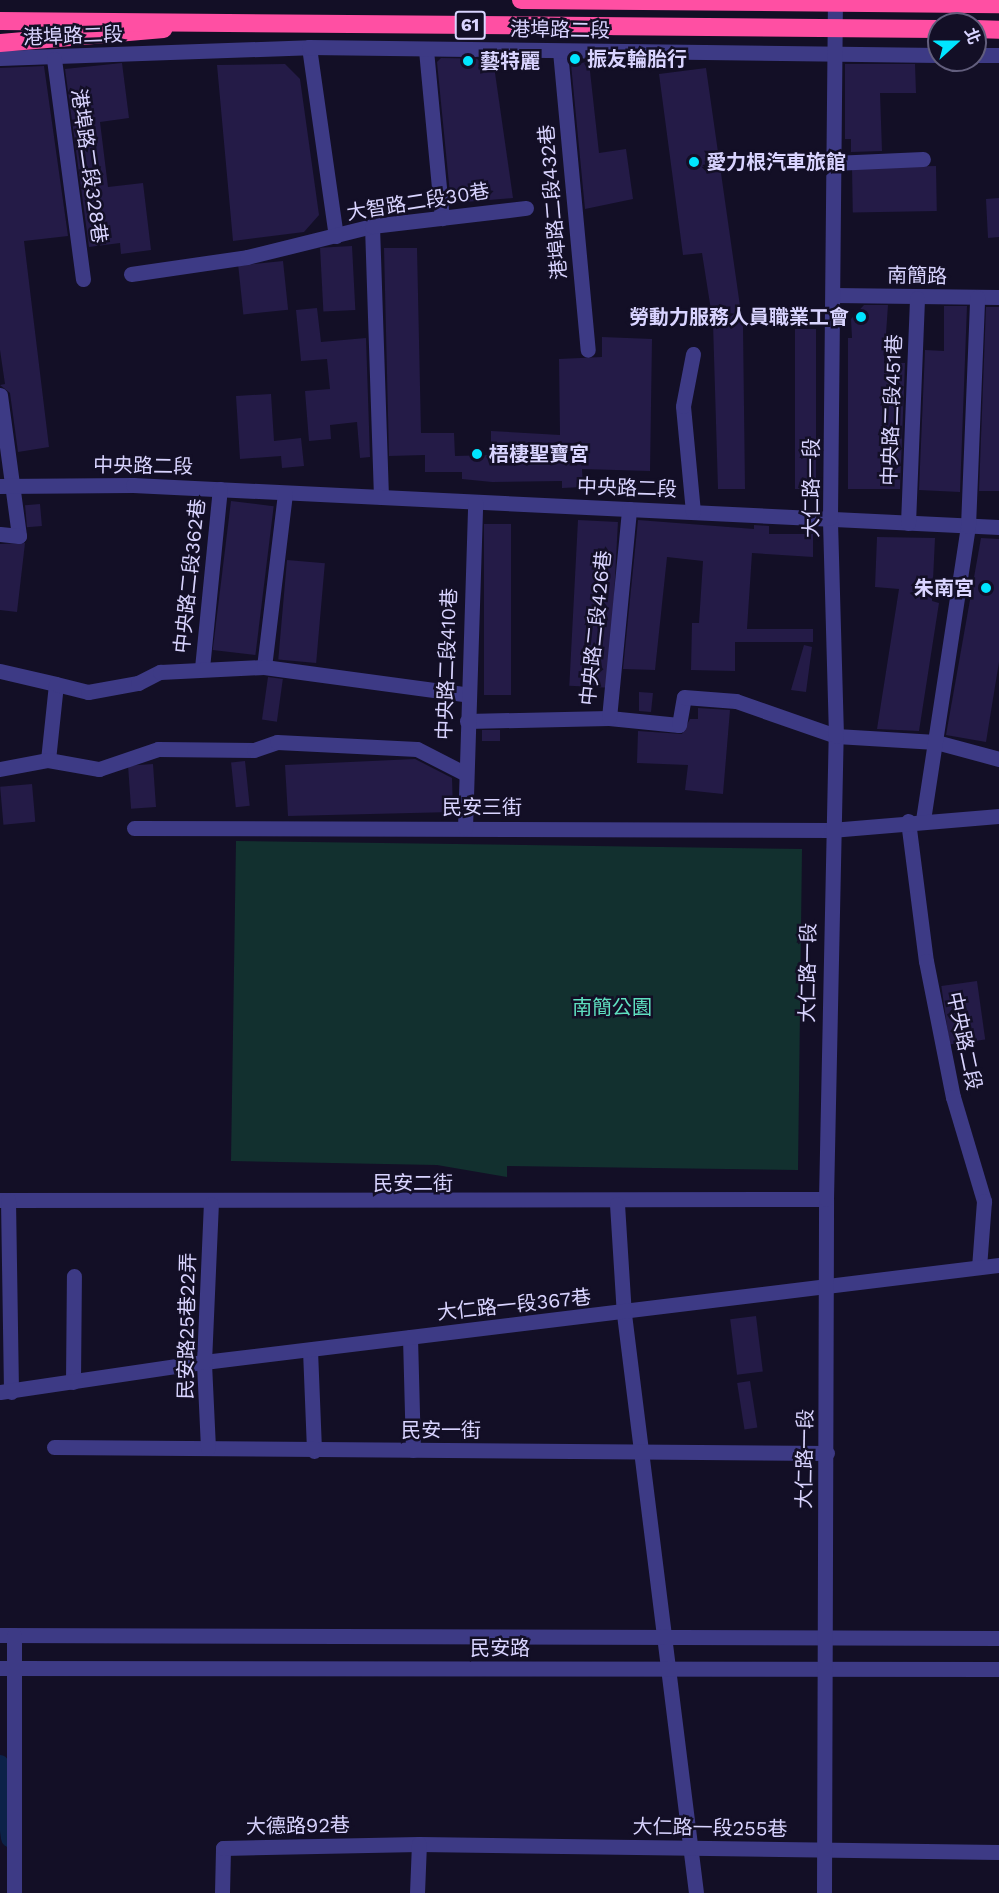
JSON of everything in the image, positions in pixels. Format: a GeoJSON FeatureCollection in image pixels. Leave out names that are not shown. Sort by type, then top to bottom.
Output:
{"type":"FeatureCollection","features":[{"type":"Feature","properties":{"kind":"highway"},"geometry":{"type":"LineString","coordinates":[[521,0],[999,4]]}},
{"type":"Feature","properties":{"kind":"highway","name":"61"},"geometry":{"type":"LineString","coordinates":[[0,21],[927,29]]}},
{"type":"Feature","properties":{"kind":"highway"},"geometry":{"type":"LineString","coordinates":[[0,43],[238,23]]}},
{"type":"Feature","properties":{"kind":"street","name":"大仁路一段"},"geometry":{"type":"LineString","coordinates":[[824,1893],[822,1666],[829,1286],[826,1200],[831,830],[836,736],[831,518],[835,0]]}},
{"type":"Feature","properties":{"kind":"street","name":"港埠路二段"},"geometry":{"type":"LineString","coordinates":[[0,58],[54,59],[309,47],[927,55]]}},
{"type":"Feature","properties":{"kind":"street"},"geometry":{"type":"LineString","coordinates":[[309,47],[336,236]]}},
{"type":"Feature","properties":{"kind":"street"},"geometry":{"type":"LineString","coordinates":[[426,50],[442,218]]}},
{"type":"Feature","properties":{"kind":"street","name":"港埠路二段432巷"},"geometry":{"type":"LineString","coordinates":[[560,51],[588,350]]}},
{"type":"Feature","properties":{"kind":"street","name":"港埠路二段328巷"},"geometry":{"type":"LineString","coordinates":[[54,59],[83,279]]}},
{"type":"Feature","properties":{"kind":"street"},"geometry":{"type":"LineString","coordinates":[[833,163],[923,159]]}},
{"type":"Feature","properties":{"kind":"street","name":"大智路二段30巷"},"geometry":{"type":"LineString","coordinates":[[131,274],[247,257],[372,226],[526,208]]}},
{"type":"Feature","properties":{"kind":"street"},"geometry":{"type":"LineString","coordinates":[[372,226],[381,497]]}},
{"type":"Feature","properties":{"kind":"street","name":"南簡路"},"geometry":{"type":"LineString","coordinates":[[834,295],[917,298],[999,297]]}},
{"type":"Feature","properties":{"kind":"street"},"geometry":{"type":"LineString","coordinates":[[968,526],[977,297]]}},
{"type":"Feature","properties":{"kind":"street","name":"中央路二段451巷"},"geometry":{"type":"LineString","coordinates":[[908,523],[917,298]]}},
{"type":"Feature","properties":{"kind":"street"},"geometry":{"type":"LineString","coordinates":[[693,354],[683,406],[693,512]]}},
{"type":"Feature","properties":{"kind":"street"},"geometry":{"type":"LineString","coordinates":[[0,395],[7,486],[19,536],[0,534]]}},
{"type":"Feature","properties":{"kind":"street","name":"中央路二段"},"geometry":{"type":"LineString","coordinates":[[7,486],[220,489],[999,527]]}},
{"type":"Feature","properties":{"kind":"street","name":"中央路二段362巷"},"geometry":{"type":"LineString","coordinates":[[201,668],[220,489]]}},
{"type":"Feature","properties":{"kind":"street"},"geometry":{"type":"LineString","coordinates":[[264,667],[285,493]]}},
{"type":"Feature","properties":{"kind":"street","name":"中央路二段410巷"},"geometry":{"type":"LineString","coordinates":[[465,828],[464,773],[467,721],[465,694],[475,502]]}},
{"type":"Feature","properties":{"kind":"street","name":"中央路二段426巷"},"geometry":{"type":"LineString","coordinates":[[467,721],[609,718],[629,509]]}},
{"type":"Feature","properties":{"kind":"street","name":"中央路二段"},"geometry":{"type":"LineString","coordinates":[[968,526],[936,742],[915,820],[926,962],[949,1074],[984,1201],[979,1267]]}},
{"type":"Feature","properties":{"kind":"street"},"geometry":{"type":"LineString","coordinates":[[0,670],[88,692],[201,668],[264,667],[465,694]]}},
{"type":"Feature","properties":{"kind":"street"},"geometry":{"type":"LineString","coordinates":[[48,759],[56,684]]}},
{"type":"Feature","properties":{"kind":"street"},"geometry":{"type":"LineString","coordinates":[[609,718],[679,725],[684,697],[725,700],[836,736],[936,742],[999,759]]}},
{"type":"Feature","properties":{"kind":"street"},"geometry":{"type":"LineString","coordinates":[[0,770],[48,759],[99,769],[158,749],[254,750],[277,742],[417,750],[464,773]]}},
{"type":"Feature","properties":{"kind":"street"},"geometry":{"type":"LineString","coordinates":[[831,830],[915,820],[999,816]]}},
{"type":"Feature","properties":{"kind":"street","name":"民安三街"},"geometry":{"type":"LineString","coordinates":[[134,828],[831,830]]}},
{"type":"Feature","properties":{"kind":"street"},"geometry":{"type":"LineString","coordinates":[[4,1200],[6,1392]]}},
{"type":"Feature","properties":{"kind":"street","name":"民安二街"},"geometry":{"type":"LineString","coordinates":[[4,1200],[211,1204],[617,1204],[826,1200]]}},
{"type":"Feature","properties":{"kind":"street","name":"民安路25巷22弄"},"geometry":{"type":"LineString","coordinates":[[208,1448],[204,1362],[211,1204]]}},
{"type":"Feature","properties":{"kind":"street"},"geometry":{"type":"LineString","coordinates":[[617,1204],[624,1314],[696,1893]]}},
{"type":"Feature","properties":{"kind":"street","name":"大仁路一段367巷"},"geometry":{"type":"LineString","coordinates":[[6,1392],[204,1362],[624,1314],[999,1265]]}},
{"type":"Feature","properties":{"kind":"street"},"geometry":{"type":"LineString","coordinates":[[73,1382],[74,1276]]}},
{"type":"Feature","properties":{"kind":"street"},"geometry":{"type":"LineString","coordinates":[[410,1337],[413,1450]]}},
{"type":"Feature","properties":{"kind":"street"},"geometry":{"type":"LineString","coordinates":[[310,1350],[314,1451]]}},
{"type":"Feature","properties":{"kind":"street","name":"民安一街"},"geometry":{"type":"LineString","coordinates":[[54,1447],[314,1451],[827,1453]]}},
{"type":"Feature","properties":{"kind":"street","name":"民安路"},"geometry":{"type":"LineString","coordinates":[[7,1635],[664,1634],[999,1638]]}},
{"type":"Feature","properties":{"kind":"street"},"geometry":{"type":"LineString","coordinates":[[7,1635],[14,1893]]}},
{"type":"Feature","properties":{"kind":"street","name":"民安路"},"geometry":{"type":"LineString","coordinates":[[8,1668],[668,1670],[822,1666],[999,1669]]}},
{"type":"Feature","properties":{"kind":"street"},"geometry":{"type":"LineString","coordinates":[[417,1893],[420,1844]]}},
{"type":"Feature","properties":{"kind":"street","name":"大仁路一段255巷"},"geometry":{"type":"LineString","coordinates":[[420,1844],[999,1852]]}},
{"type":"Feature","properties":{"kind":"street","name":"大德路92巷"},"geometry":{"type":"LineString","coordinates":[[222,1893],[223,1848],[420,1844]]}},
{"type":"Feature","properties":{"kind":"green space","name":"南簡公園"},"geometry":{"type":"Polygon","coordinates":[[[236,841],[802,849],[798,1170],[507,1166],[507,1177],[437,1165],[231,1161],[236,841]]]}},
{"type":"Feature","properties":{"kind":"building"},"geometry":{"type":"Polygon","coordinates":[[[441,58],[493,59],[513,198],[465,202],[450,194],[437,62],[441,58]]]}},
{"type":"Feature","properties":{"kind":"building"},"geometry":{"type":"Polygon","coordinates":[[[589,62],[599,153],[626,149],[633,199],[585,209],[571,64],[589,62]]]}},
{"type":"Feature","properties":{"kind":"building"},"geometry":{"type":"Polygon","coordinates":[[[122,63],[129,118],[100,122],[108,187],[143,183],[151,250],[121,254],[120,243],[89,247],[65,69],[122,63]]]}},
{"type":"Feature","properties":{"kind":"building"},"geometry":{"type":"Polygon","coordinates":[[[285,64],[300,79],[319,215],[304,232],[233,241],[217,65],[285,64]]]}},
{"type":"Feature","properties":{"kind":"building"},"geometry":{"type":"Polygon","coordinates":[[[845,64],[915,64],[916,93],[880,93],[882,151],[851,152],[851,139],[845,139],[845,64]]]}},
{"type":"Feature","properties":{"kind":"building"},"geometry":{"type":"Polygon","coordinates":[[[44,66],[68,236],[24,241],[49,447],[18,452],[10,393],[0,385],[5,384],[0,350],[0,68],[44,66]]]}},
{"type":"Feature","properties":{"kind":"building"},"geometry":{"type":"Polygon","coordinates":[[[706,68],[743,327],[745,489],[718,489],[713,323],[702,253],[683,255],[659,74],[706,68]]]}},
{"type":"Feature","properties":{"kind":"building"},"geometry":{"type":"Polygon","coordinates":[[[936,166],[937,211],[853,212],[852,167],[936,166]]]}},
{"type":"Feature","properties":{"kind":"building"},"geometry":{"type":"Polygon","coordinates":[[[999,198],[999,237],[988,238],[986,199],[999,198]]]}},
{"type":"Feature","properties":{"kind":"building"},"geometry":{"type":"Polygon","coordinates":[[[352,246],[355,310],[323,312],[320,248],[352,246]]]}},
{"type":"Feature","properties":{"kind":"building"},"geometry":{"type":"Polygon","coordinates":[[[384,248],[417,248],[421,433],[454,433],[455,456],[491,455],[491,431],[560,435],[559,359],[602,357],[602,337],[652,339],[650,471],[582,469],[583,487],[562,488],[562,481],[492,482],[462,479],[462,472],[425,472],[425,455],[389,456],[384,248]]]}},
{"type":"Feature","properties":{"kind":"building"},"geometry":{"type":"Polygon","coordinates":[[[283,261],[288,310],[243,314],[238,266],[283,261]]]}},
{"type":"Feature","properties":{"kind":"building"},"geometry":{"type":"Polygon","coordinates":[[[864,305],[888,305],[884,363],[905,363],[900,489],[848,489],[848,338],[852,338],[851,319],[864,305]]]}},
{"type":"Feature","properties":{"kind":"building"},"geometry":{"type":"Polygon","coordinates":[[[944,306],[967,306],[960,492],[919,490],[925,350],[944,351],[944,306]]]}},
{"type":"Feature","properties":{"kind":"building"},"geometry":{"type":"Polygon","coordinates":[[[986,307],[999,307],[999,491],[979,491],[986,307]]]}},
{"type":"Feature","properties":{"kind":"building"},"geometry":{"type":"Polygon","coordinates":[[[317,308],[321,342],[366,338],[370,457],[360,458],[357,422],[330,425],[331,439],[309,441],[305,391],[330,389],[327,359],[301,361],[296,310],[317,308]]]}},
{"type":"Feature","properties":{"kind":"building"},"geometry":{"type":"Polygon","coordinates":[[[795,329],[816,329],[816,489],[795,489],[795,329]]]}},
{"type":"Feature","properties":{"kind":"building"},"geometry":{"type":"Polygon","coordinates":[[[271,394],[274,441],[301,438],[304,466],[282,468],[281,456],[240,459],[236,396],[271,394]]]}},
{"type":"Feature","properties":{"kind":"building"},"geometry":{"type":"Polygon","coordinates":[[[231,501],[274,506],[255,655],[213,650],[231,501]]]}},
{"type":"Feature","properties":{"kind":"building"},"geometry":{"type":"Polygon","coordinates":[[[40,504],[42,526],[27,527],[25,505],[40,504]]]}},
{"type":"Feature","properties":{"kind":"building"},"geometry":{"type":"Polygon","coordinates":[[[578,520],[618,522],[609,688],[569,686],[578,520]]]}},
{"type":"Feature","properties":{"kind":"building"},"geometry":{"type":"Polygon","coordinates":[[[638,520],[754,529],[754,525],[769,526],[769,534],[813,534],[813,557],[752,553],[747,629],[813,629],[813,642],[735,642],[735,671],[691,670],[692,623],[699,623],[703,561],[667,557],[655,670],[623,669],[638,520]]]}},
{"type":"Feature","properties":{"kind":"building"},"geometry":{"type":"Polygon","coordinates":[[[484,524],[511,524],[511,695],[484,695],[484,524]]]}},
{"type":"Feature","properties":{"kind":"building"},"geometry":{"type":"Polygon","coordinates":[[[877,537],[935,538],[932,601],[939,603],[919,731],[877,729],[899,589],[875,587],[877,537]]]}},
{"type":"Feature","properties":{"kind":"building"},"geometry":{"type":"Polygon","coordinates":[[[981,538],[999,539],[999,662],[986,742],[946,735],[981,538]]]}},
{"type":"Feature","properties":{"kind":"building"},"geometry":{"type":"Polygon","coordinates":[[[25,543],[17,612],[0,610],[0,544],[25,543]]]}},
{"type":"Feature","properties":{"kind":"building"},"geometry":{"type":"Polygon","coordinates":[[[287,560],[325,563],[316,663],[278,660],[287,560]]]}},
{"type":"Feature","properties":{"kind":"building"},"geometry":{"type":"Polygon","coordinates":[[[804,645],[812,647],[806,692],[791,690],[804,645]]]}},
{"type":"Feature","properties":{"kind":"building"},"geometry":{"type":"Polygon","coordinates":[[[268,677],[283,679],[277,722],[262,720],[268,677]]]}},
{"type":"Feature","properties":{"kind":"building"},"geometry":{"type":"Polygon","coordinates":[[[639,692],[653,693],[651,712],[639,711],[639,692]]]}},
{"type":"Feature","properties":{"kind":"building"},"geometry":{"type":"Polygon","coordinates":[[[698,708],[730,710],[723,794],[685,790],[688,765],[637,763],[638,731],[682,734],[690,719],[698,719],[698,708]]]}},
{"type":"Feature","properties":{"kind":"building"},"geometry":{"type":"Polygon","coordinates":[[[482,730],[500,730],[500,741],[482,741],[482,730]]]}},
{"type":"Feature","properties":{"kind":"building"},"geometry":{"type":"Polygon","coordinates":[[[415,759],[452,778],[453,812],[288,816],[285,765],[415,759]]]}},
{"type":"Feature","properties":{"kind":"building"},"geometry":{"type":"Polygon","coordinates":[[[245,761],[250,806],[236,807],[231,762],[245,761]]]}},
{"type":"Feature","properties":{"kind":"building"},"geometry":{"type":"Polygon","coordinates":[[[153,764],[156,807],[131,809],[128,766],[153,764]]]}},
{"type":"Feature","properties":{"kind":"building"},"geometry":{"type":"Polygon","coordinates":[[[32,784],[35,822],[3,825],[0,787],[32,784]]]}},
{"type":"Feature","properties":{"kind":"building"},"geometry":{"type":"Polygon","coordinates":[[[977,981],[985,1039],[950,1044],[941,986],[977,981]]]}},
{"type":"Feature","properties":{"kind":"building"},"geometry":{"type":"Polygon","coordinates":[[[756,1316],[763,1372],[737,1375],[730,1319],[756,1316]]]}},
{"type":"Feature","properties":{"kind":"building"},"geometry":{"type":"Polygon","coordinates":[[[750,1381],[757,1427],[745,1429],[737,1383],[750,1381]]]}},
{"type":"Feature","properties":{"kind":"waterway"},"geometry":{"type":"LineString","coordinates":[[0,1764],[10,1838]]}},
{"type":"Feature","properties":{"kind":"place","name":"振友輪胎行"},"geometry":{"type":"Point","coordinates":[575,59]}},
{"type":"Feature","properties":{"kind":"place","name":"藝特麗"},"geometry":{"type":"Point","coordinates":[468,61]}},
{"type":"Feature","properties":{"kind":"place","name":"愛力根汽車旅館"},"geometry":{"type":"Point","coordinates":[694,162]}},
{"type":"Feature","properties":{"kind":"place","name":"勞動力服務人員職業工會"},"geometry":{"type":"Point","coordinates":[861,317]}},
{"type":"Feature","properties":{"kind":"place","name":"梧棲聖寶宮"},"geometry":{"type":"Point","coordinates":[477,454]}},
{"type":"Feature","properties":{"kind":"place","name":"朱南宮"},"geometry":{"type":"Point","coordinates":[986,588]}}]}
